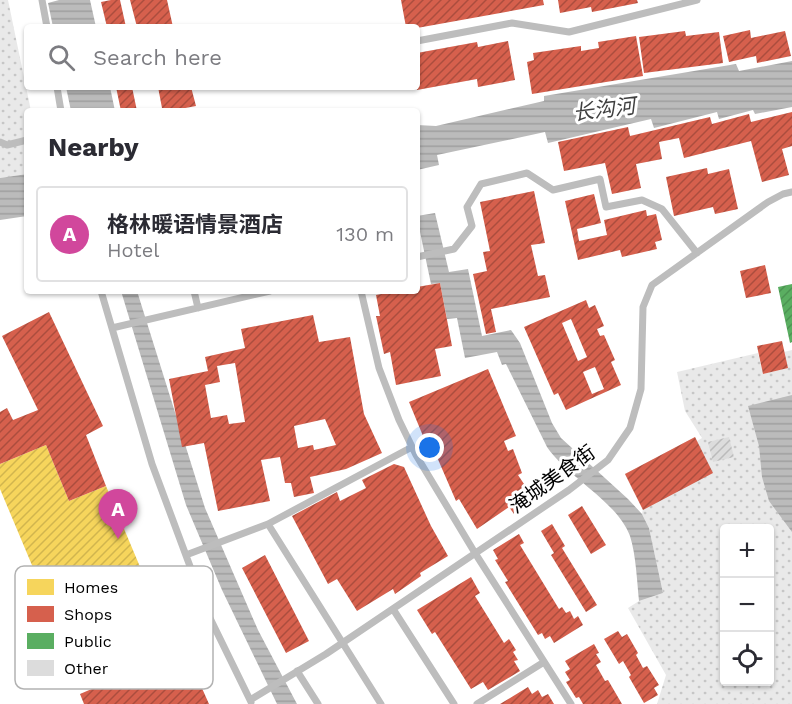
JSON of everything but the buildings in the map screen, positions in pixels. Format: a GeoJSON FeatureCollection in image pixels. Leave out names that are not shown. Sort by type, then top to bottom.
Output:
{"type":"FeatureCollection","features":[{"type":"Feature","properties":{"kind":"lane"},"geometry":{"type":"LineString","coordinates":[[42,0],[46,24]]}},
{"type":"Feature","properties":{"kind":"lane"},"geometry":{"type":"LineString","coordinates":[[420,40],[512,23],[569,32],[698,0]]}},
{"type":"Feature","properties":{"kind":"lane"},"geometry":{"type":"LineString","coordinates":[[58,90],[60,108]]}},
{"type":"Feature","properties":{"kind":"lane"},"geometry":{"type":"LineString","coordinates":[[0,142],[7,145],[24,141]]}},
{"type":"Feature","properties":{"kind":"lane"},"geometry":{"type":"LineString","coordinates":[[420,256],[454,249],[472,226],[468,207],[481,184],[527,173],[553,190],[600,179],[606,207],[642,200],[662,208],[697,253]]}},
{"type":"Feature","properties":{"kind":"lane","name":"淹城美食街"},"geometry":{"type":"LineString","coordinates":[[251,702],[569,490],[608,460],[630,428],[641,389],[643,307],[652,285],[768,202],[792,192]]}},
{"type":"Feature","properties":{"kind":"lane"},"geometry":{"type":"LineString","coordinates":[[103,294],[152,464],[190,566]]}},
{"type":"Feature","properties":{"kind":"lane"},"geometry":{"type":"LineString","coordinates":[[195,294],[198,308]]}},
{"type":"Feature","properties":{"kind":"lane"},"geometry":{"type":"LineString","coordinates":[[112,328],[257,294]]}},
{"type":"Feature","properties":{"kind":"lane"},"geometry":{"type":"LineString","coordinates":[[362,294],[379,368],[412,447],[475,553],[571,704]]}},
{"type":"Feature","properties":{"kind":"lane"},"geometry":{"type":"LineString","coordinates":[[186,555],[268,524],[412,447]]}},
{"type":"Feature","properties":{"kind":"lane"},"geometry":{"type":"LineString","coordinates":[[268,524],[381,704]]}},
{"type":"Feature","properties":{"kind":"lane"},"geometry":{"type":"LineString","coordinates":[[393,609],[454,704]]}},
{"type":"Feature","properties":{"kind":"lane"},"geometry":{"type":"LineString","coordinates":[[213,624],[251,702]]}},
{"type":"Feature","properties":{"kind":"lane"},"geometry":{"type":"LineString","coordinates":[[477,704],[544,662]]}},
{"type":"Feature","properties":{"kind":"lane"},"geometry":{"type":"LineString","coordinates":[[297,671],[318,704]]}},
{"type":"Feature","properties":{"kind":"shaded area"},"geometry":{"type":"Polygon","coordinates":[[[0,0],[8,0],[24,77],[24,90],[27,90],[30,108],[24,108],[24,174],[0,178],[0,0]]]}},
{"type":"Feature","properties":{"kind":"shaded area"},"geometry":{"type":"Polygon","coordinates":[[[792,350],[792,704],[657,704],[666,675],[628,608],[639,601],[663,593],[649,528],[642,514],[643,509],[625,474],[695,437],[697,441],[702,438],[685,411],[677,372],[758,353],[763,374],[787,368],[784,352],[792,350]]]}},
{"type":"Feature","properties":{"kind":"water"},"geometry":{"type":"Polygon","coordinates":[[[59,0],[90,0],[95,24],[52,24],[48,3],[59,0]]]}},
{"type":"Feature","properties":{"kind":"water","name":"长沟河"},"geometry":{"type":"Polygon","coordinates":[[[792,61],[792,107],[755,114],[753,110],[719,119],[717,112],[654,128],[651,119],[548,143],[545,132],[437,155],[439,165],[420,169],[420,125],[436,126],[544,101],[544,96],[736,64],[739,71],[792,61]]]}},
{"type":"Feature","properties":{"kind":"water"},"geometry":{"type":"Polygon","coordinates":[[[67,90],[111,90],[114,108],[70,108],[67,90]]]}},
{"type":"Feature","properties":{"kind":"water"},"geometry":{"type":"Polygon","coordinates":[[[24,174],[24,216],[0,220],[0,178],[24,174]]]}},
{"type":"Feature","properties":{"kind":"water"},"geometry":{"type":"Polygon","coordinates":[[[435,213],[449,272],[468,269],[482,336],[511,330],[520,343],[552,423],[561,438],[642,514],[649,528],[663,593],[639,601],[634,551],[624,523],[547,447],[506,364],[502,365],[497,352],[465,358],[457,318],[447,319],[440,283],[431,284],[420,232],[420,216],[435,213]]]}},
{"type":"Feature","properties":{"kind":"water"},"geometry":{"type":"Polygon","coordinates":[[[122,294],[138,294],[205,508],[258,630],[297,704],[277,704],[222,590],[186,505],[122,294]]]}},
{"type":"Feature","properties":{"kind":"water"},"geometry":{"type":"Polygon","coordinates":[[[792,395],[792,532],[769,501],[762,477],[759,446],[748,406],[792,395]]]}},
{"type":"Feature","properties":{"kind":"place","name":"格林暖语情景酒店"},"geometry":{"type":"Point","coordinates":[118,539]}}]}
